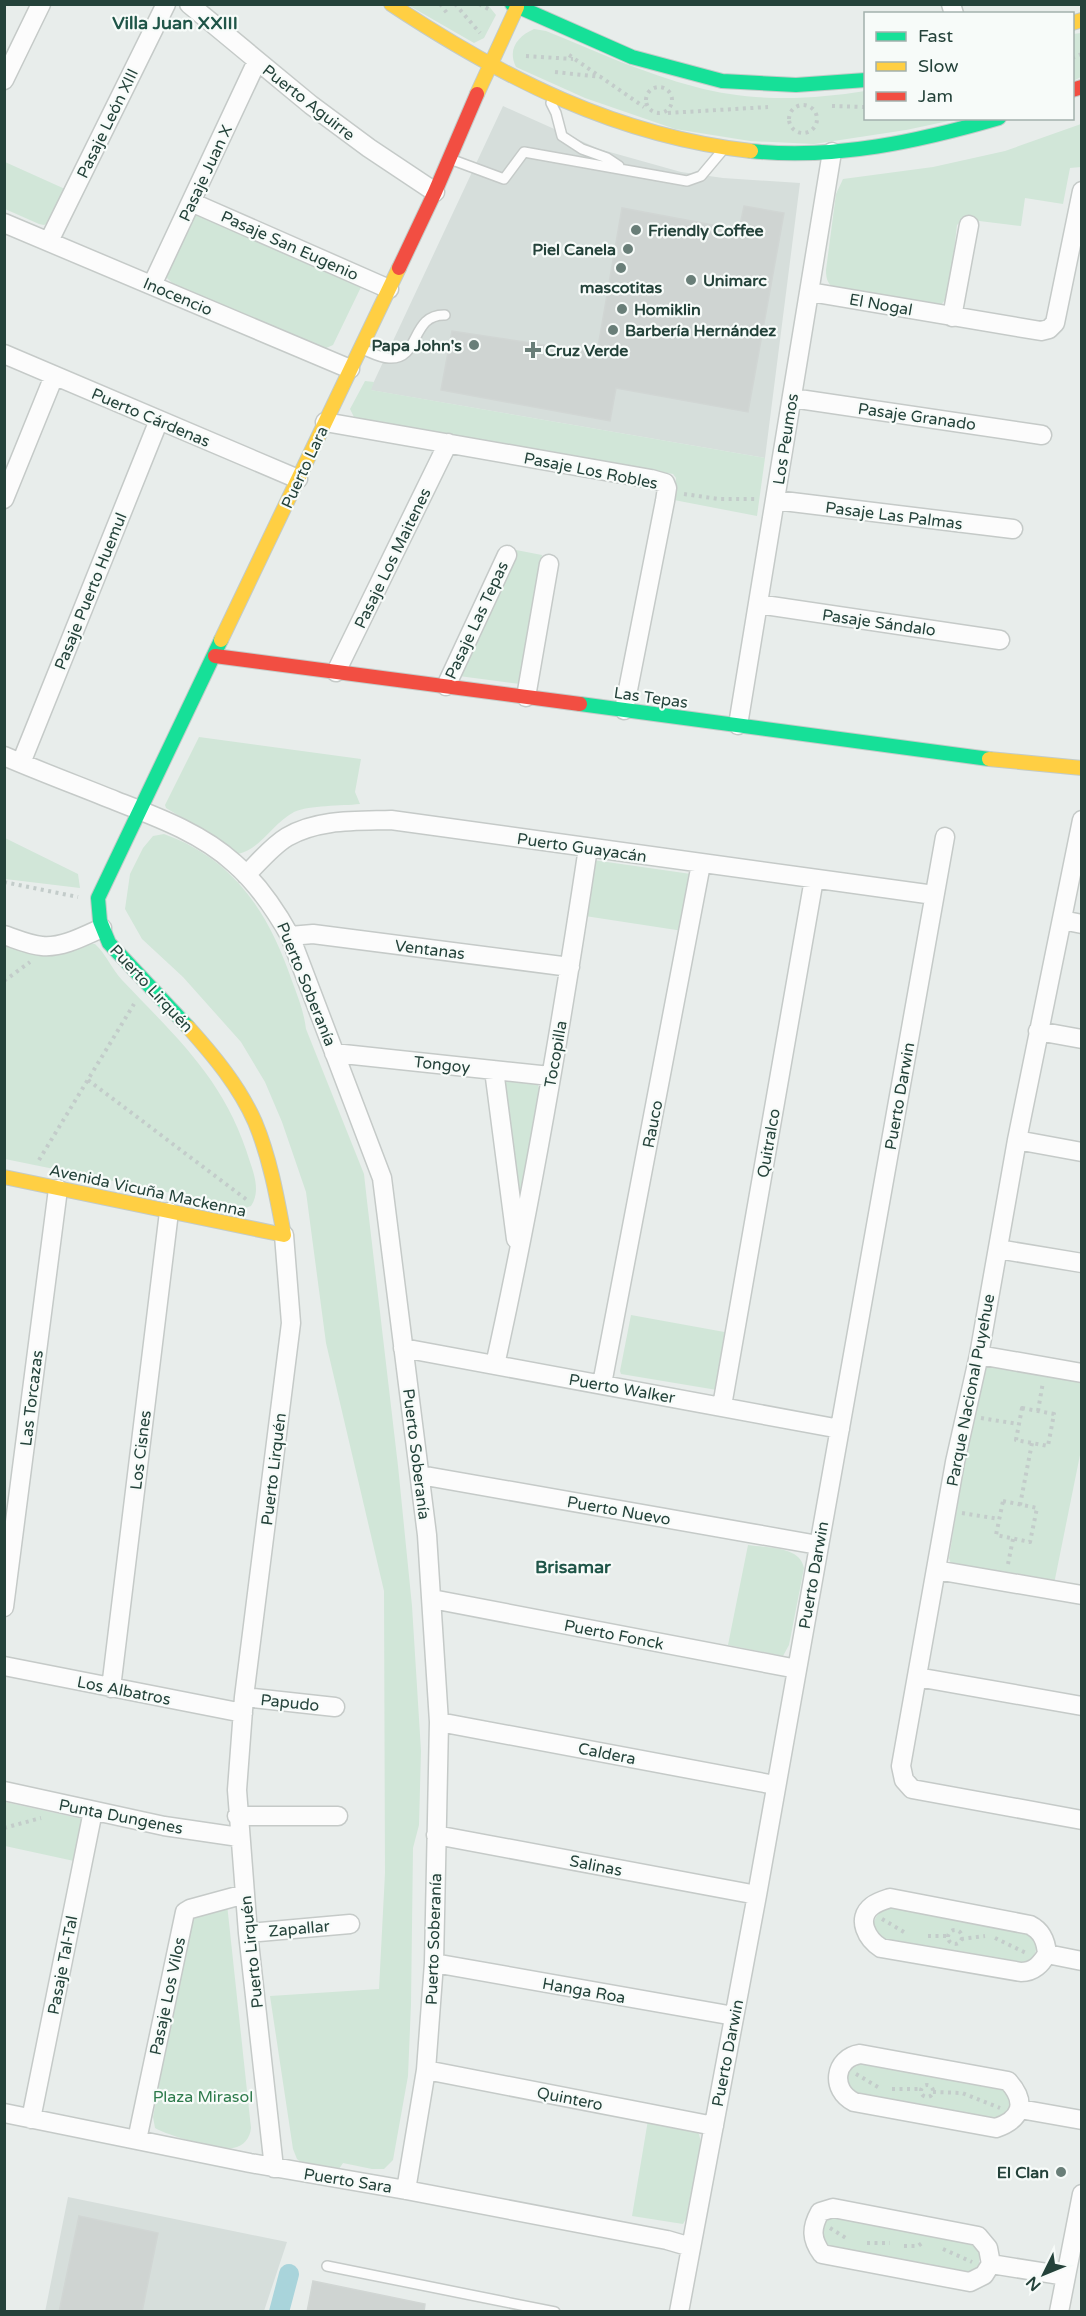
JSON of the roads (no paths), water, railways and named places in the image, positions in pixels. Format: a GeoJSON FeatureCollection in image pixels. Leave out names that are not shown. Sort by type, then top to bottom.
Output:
{"type":"FeatureCollection","features":[{"type":"Feature","properties":{"kind":"street"},"geometry":{"type":"LineString","coordinates":[[4,80],[41,4]]}},
{"type":"Feature","properties":{"kind":"street","name":"Pasaje León XIII"},"geometry":{"type":"LineString","coordinates":[[48,241],[166,4]]}},
{"type":"Feature","properties":{"kind":"street","name":"Puerto Aguirre"},"geometry":{"type":"LineString","coordinates":[[189,4],[340,127],[435,192]]}},
{"type":"Feature","properties":{"kind":"street"},"geometry":{"type":"LineString","coordinates":[[391,4],[456,47],[542,91],[618,122],[698,145],[782,153],[832,152],[927,137],[991,120]]}},
{"type":"Feature","properties":{"kind":"street"},"geometry":{"type":"LineString","coordinates":[[516,5],[632,57],[722,81],[796,85],[864,80]]}},
{"type":"Feature","properties":{"kind":"street","name":"Puerto Lara"},"geometry":{"type":"LineString","coordinates":[[102,928],[98,912],[98,898],[435,192],[516,5]]}},
{"type":"Feature","properties":{"kind":"street","name":"Pasaje Juan X"},"geometry":{"type":"LineString","coordinates":[[152,285],[258,61]]}},
{"type":"Feature","properties":{"kind":"street","name":"Los Peumos"},"geometry":{"type":"LineString","coordinates":[[738,725],[832,152]]}},
{"type":"Feature","properties":{"kind":"street","name":"El Nogal"},"geometry":{"type":"LineString","coordinates":[[810,292],[1041,331],[1049,329],[1054,323],[1082,191]]}},
{"type":"Feature","properties":{"kind":"street","name":"Pasaje San Eugenio"},"geometry":{"type":"LineString","coordinates":[[191,201],[389,289]]}},
{"type":"Feature","properties":{"kind":"street","name":"Inocencio"},"geometry":{"type":"LineString","coordinates":[[4,223],[350,369]]}},
{"type":"Feature","properties":{"kind":"street"},"geometry":{"type":"LineString","coordinates":[[952,317],[969,225]]}},
{"type":"Feature","properties":{"kind":"street","name":"Puerto Cárdenas"},"geometry":{"type":"LineString","coordinates":[[4,354],[298,479]]}},
{"type":"Feature","properties":{"kind":"street"},"geometry":{"type":"LineString","coordinates":[[4,499],[54,376]]}},
{"type":"Feature","properties":{"kind":"street","name":"Pasaje Granado"},"geometry":{"type":"LineString","coordinates":[[792,398],[1042,435]]}},
{"type":"Feature","properties":{"kind":"street","name":"Pasaje Puerto Huemul"},"geometry":{"type":"LineString","coordinates":[[13,759],[159,420]]}},
{"type":"Feature","properties":{"kind":"street","name":"Pasaje Los Robles"},"geometry":{"type":"LineString","coordinates":[[325,422],[651,478],[665,483],[667,488],[624,710]]}},
{"type":"Feature","properties":{"kind":"street","name":"Pasaje Los Maitenes"},"geometry":{"type":"LineString","coordinates":[[336,672],[448,443]]}},
{"type":"Feature","properties":{"kind":"street","name":"Pasaje Las Palmas"},"geometry":{"type":"LineString","coordinates":[[775,500],[1013,529]]}},
{"type":"Feature","properties":{"kind":"street","name":"Pasaje Las Tepas"},"geometry":{"type":"LineString","coordinates":[[446,686],[507,555]]}},
{"type":"Feature","properties":{"kind":"street"},"geometry":{"type":"LineString","coordinates":[[526,697],[549,564]]}},
{"type":"Feature","properties":{"kind":"street","name":"Pasaje Sándalo"},"geometry":{"type":"LineString","coordinates":[[758,604],[1000,640]]}},
{"type":"Feature","properties":{"kind":"street","name":"Las Tepas"},"geometry":{"type":"LineString","coordinates":[[215,656],[1028,764],[1082,768]]}},
{"type":"Feature","properties":{"kind":"street","name":"Puerto Soberanía"},"geometry":{"type":"LineString","coordinates":[[13,759],[194,835],[227,858],[246,875],[268,901],[290,936],[379,1167],[384,1190],[420,1474],[432,1599],[438,1722],[434,1963],[426,2070],[406,2190]]}},
{"type":"Feature","properties":{"kind":"street","name":"Puerto Guayacán"},"geometry":{"type":"LineString","coordinates":[[246,875],[285,838],[303,829],[357,821],[391,820],[934,895]]}},
{"type":"Feature","properties":{"kind":"street","name":"Parque Nacional Puyehue"},"geometry":{"type":"LineString","coordinates":[[1082,820],[1017,1140],[901,1766],[904,1780],[912,1789],[1082,1820]]}},
{"type":"Feature","properties":{"kind":"street","name":"Puerto Darwin"},"geometry":{"type":"LineString","coordinates":[[679,2312],[757,1895],[945,837]]}},
{"type":"Feature","properties":{"kind":"street","name":"Tocopilla"},"geometry":{"type":"LineString","coordinates":[[495,1365],[519,1259],[570,967],[588,848]]}},
{"type":"Feature","properties":{"kind":"street","name":"Rauco"},"geometry":{"type":"LineString","coordinates":[[602,1384],[701,864]]}},
{"type":"Feature","properties":{"kind":"street","name":"Quitralco"},"geometry":{"type":"LineString","coordinates":[[722,1406],[814,879]]}},
{"type":"Feature","properties":{"kind":"street"},"geometry":{"type":"LineString","coordinates":[[1062,920],[1082,924]]}},
{"type":"Feature","properties":{"kind":"street","name":"Puerto Lirquén"},"geometry":{"type":"LineString","coordinates":[[4,935],[39,946],[49,946],[73,940],[102,928],[115,950],[211,1053],[242,1097],[271,1166],[284,1235],[291,1323],[237,1764],[237,1816],[274,2168]]}},
{"type":"Feature","properties":{"kind":"street","name":"Ventanas"},"geometry":{"type":"LineString","coordinates":[[290,936],[313,934],[570,967]]}},
{"type":"Feature","properties":{"kind":"street"},"geometry":{"type":"LineString","coordinates":[[1038,1031],[1082,1039]]}},
{"type":"Feature","properties":{"kind":"street","name":"Tongoy"},"geometry":{"type":"LineString","coordinates":[[334,1053],[550,1076]]}},
{"type":"Feature","properties":{"kind":"street","name":"Tocopilla"},"geometry":{"type":"LineString","coordinates":[[494,1070],[519,1259]]}},
{"type":"Feature","properties":{"kind":"street"},"geometry":{"type":"LineString","coordinates":[[1017,1140],[1082,1152]]}},
{"type":"Feature","properties":{"kind":"street","name":"Avenida Vicuña Mackenna"},"geometry":{"type":"LineString","coordinates":[[4,1178],[284,1235]]}},
{"type":"Feature","properties":{"kind":"street","name":"Las Torcazas"},"geometry":{"type":"LineString","coordinates":[[4,1607],[58,1189]]}},
{"type":"Feature","properties":{"kind":"street","name":"Los Cisnes"},"geometry":{"type":"LineString","coordinates":[[111,1688],[169,1212]]}},
{"type":"Feature","properties":{"kind":"street"},"geometry":{"type":"LineString","coordinates":[[998,1249],[1082,1263]]}},
{"type":"Feature","properties":{"kind":"street","name":"Puerto Walker"},"geometry":{"type":"LineString","coordinates":[[403,1348],[840,1429]]}},
{"type":"Feature","properties":{"kind":"street"},"geometry":{"type":"LineString","coordinates":[[979,1354],[1082,1373]]}},
{"type":"Feature","properties":{"kind":"street","name":"Puerto Nuevo"},"geometry":{"type":"LineString","coordinates":[[420,1474],[818,1545]]}},
{"type":"Feature","properties":{"kind":"street"},"geometry":{"type":"LineString","coordinates":[[936,1570],[1082,1595]]}},
{"type":"Feature","properties":{"kind":"street","name":"Puerto Fonck"},"geometry":{"type":"LineString","coordinates":[[432,1599],[797,1670]]}},
{"type":"Feature","properties":{"kind":"street","name":"Los Albatros"},"geometry":{"type":"LineString","coordinates":[[4,1666],[111,1688],[244,1705]]}},
{"type":"Feature","properties":{"kind":"street"},"geometry":{"type":"LineString","coordinates":[[917,1677],[1082,1706]]}},
{"type":"Feature","properties":{"kind":"street","name":"Papudo"},"geometry":{"type":"LineString","coordinates":[[244,1705],[335,1707]]}},
{"type":"Feature","properties":{"kind":"street","name":"Caldera"},"geometry":{"type":"LineString","coordinates":[[438,1722],[775,1785]]}},
{"type":"Feature","properties":{"kind":"street","name":"Punta Dungenes"},"geometry":{"type":"LineString","coordinates":[[4,1791],[164,1826],[239,1837]]}},
{"type":"Feature","properties":{"kind":"street","name":"Pasaje Tal-Tal"},"geometry":{"type":"LineString","coordinates":[[31,2119],[93,1811]]}},
{"type":"Feature","properties":{"kind":"street"},"geometry":{"type":"LineString","coordinates":[[237,1816],[338,1816]]}},
{"type":"Feature","properties":{"kind":"street","name":"Salinas"},"geometry":{"type":"LineString","coordinates":[[436,1835],[757,1895]]}},
{"type":"Feature","properties":{"kind":"street","name":"Pasaje Los Vilos"},"geometry":{"type":"LineString","coordinates":[[137,2140],[185,1912],[244,1894]]}},
{"type":"Feature","properties":{"kind":"street"},"geometry":{"type":"LineString","coordinates":[[890,1898],[1030,1925],[1038,1929],[1043,1937],[1045,1957],[1032,1970],[1021,1972],[881,1948],[872,1942],[866,1933],[865,1918],[872,1906],[890,1898]]}},
{"type":"Feature","properties":{"kind":"street","name":"Zapallar"},"geometry":{"type":"LineString","coordinates":[[248,1933],[350,1924]]}},
{"type":"Feature","properties":{"kind":"street"},"geometry":{"type":"LineString","coordinates":[[1045,1957],[1082,1961]]}},
{"type":"Feature","properties":{"kind":"street","name":"Hanga Roa"},"geometry":{"type":"LineString","coordinates":[[434,1963],[734,2016]]}},
{"type":"Feature","properties":{"kind":"street"},"geometry":{"type":"LineString","coordinates":[[860,2054],[1008,2081],[1017,2094],[1018,2112],[1004,2125],[996,2128],[854,2102],[845,2098],[840,2092],[838,2083],[842,2065],[852,2055],[860,2054]]}},
{"type":"Feature","properties":{"kind":"street","name":"Quintero"},"geometry":{"type":"LineString","coordinates":[[426,2070],[714,2126]]}},
{"type":"Feature","properties":{"kind":"street"},"geometry":{"type":"LineString","coordinates":[[1018,2112],[1082,2120]]}},
{"type":"Feature","properties":{"kind":"street","name":"Puerto Sara"},"geometry":{"type":"LineString","coordinates":[[4,2113],[274,2168],[406,2190],[667,2240],[691,2247]]}},
{"type":"Feature","properties":{"kind":"street"},"geometry":{"type":"LineString","coordinates":[[1059,2312],[1082,2194]]}},
{"type":"Feature","properties":{"kind":"street"},"geometry":{"type":"LineString","coordinates":[[833,2208],[978,2236],[988,2248],[990,2267],[977,2280],[969,2282],[822,2254],[814,2243],[812,2231],[820,2212],[833,2208]]}},
{"type":"Feature","properties":{"kind":"street"},"geometry":{"type":"LineString","coordinates":[[990,2267],[1066,2276]]}},
{"type":"Feature","properties":{"kind":"lane"},"geometry":{"type":"LineString","coordinates":[[542,91],[556,113],[562,136],[582,149],[615,162],[621,168]]}},
{"type":"Feature","properties":{"kind":"lane"},"geometry":{"type":"LineString","coordinates":[[449,159],[504,179],[524,152],[687,181],[701,176],[724,149]]}},
{"type":"Feature","properties":{"kind":"lane"},"geometry":{"type":"LineString","coordinates":[[361,348],[387,358],[401,356],[408,350],[428,318],[434,315],[445,315]]}},
{"type":"Feature","properties":{"kind":"lane"},"geometry":{"type":"LineString","coordinates":[[327,2266],[555,2312]]}},
{"type":"Feature","properties":{"kind":"waterway"},"geometry":{"type":"LineString","coordinates":[[279,2312],[289,2274]]}},
{"type":"Feature","properties":{"kind":"place","name":"Friendly Coffee"},"geometry":{"type":"Point","coordinates":[636,230]}},
{"type":"Feature","properties":{"kind":"place","name":"Piel Canela"},"geometry":{"type":"Point","coordinates":[628,249]}},
{"type":"Feature","properties":{"kind":"place","name":"mascotitas"},"geometry":{"type":"Point","coordinates":[621,268]}},
{"type":"Feature","properties":{"kind":"place","name":"Unimarc"},"geometry":{"type":"Point","coordinates":[691,280]}},
{"type":"Feature","properties":{"kind":"place","name":"Homiklin"},"geometry":{"type":"Point","coordinates":[622,309]}},
{"type":"Feature","properties":{"kind":"place","name":"Barbería Hernández"},"geometry":{"type":"Point","coordinates":[613,330]}},
{"type":"Feature","properties":{"kind":"place","name":"Papa John's"},"geometry":{"type":"Point","coordinates":[474,345]}},
{"type":"Feature","properties":{"kind":"place","name":"Cruz Verde"},"geometry":{"type":"Point","coordinates":[533,350]}},
{"type":"Feature","properties":{"kind":"place","name":"El Clan"},"geometry":{"type":"Point","coordinates":[1061,2172]}},
{"type":"Feature","properties":{"kind":"district","name":"Villa Juan XXIII"},"geometry":{"type":"Point","coordinates":[175,23]}},
{"type":"Feature","properties":{"kind":"district","name":"Brisamar"},"geometry":{"type":"Point","coordinates":[573,1567]}},
{"type":"Feature","properties":{"kind":"park label","name":"Plaza Mirasol"},"geometry":{"type":"Point","coordinates":[203,2096]}}]}
